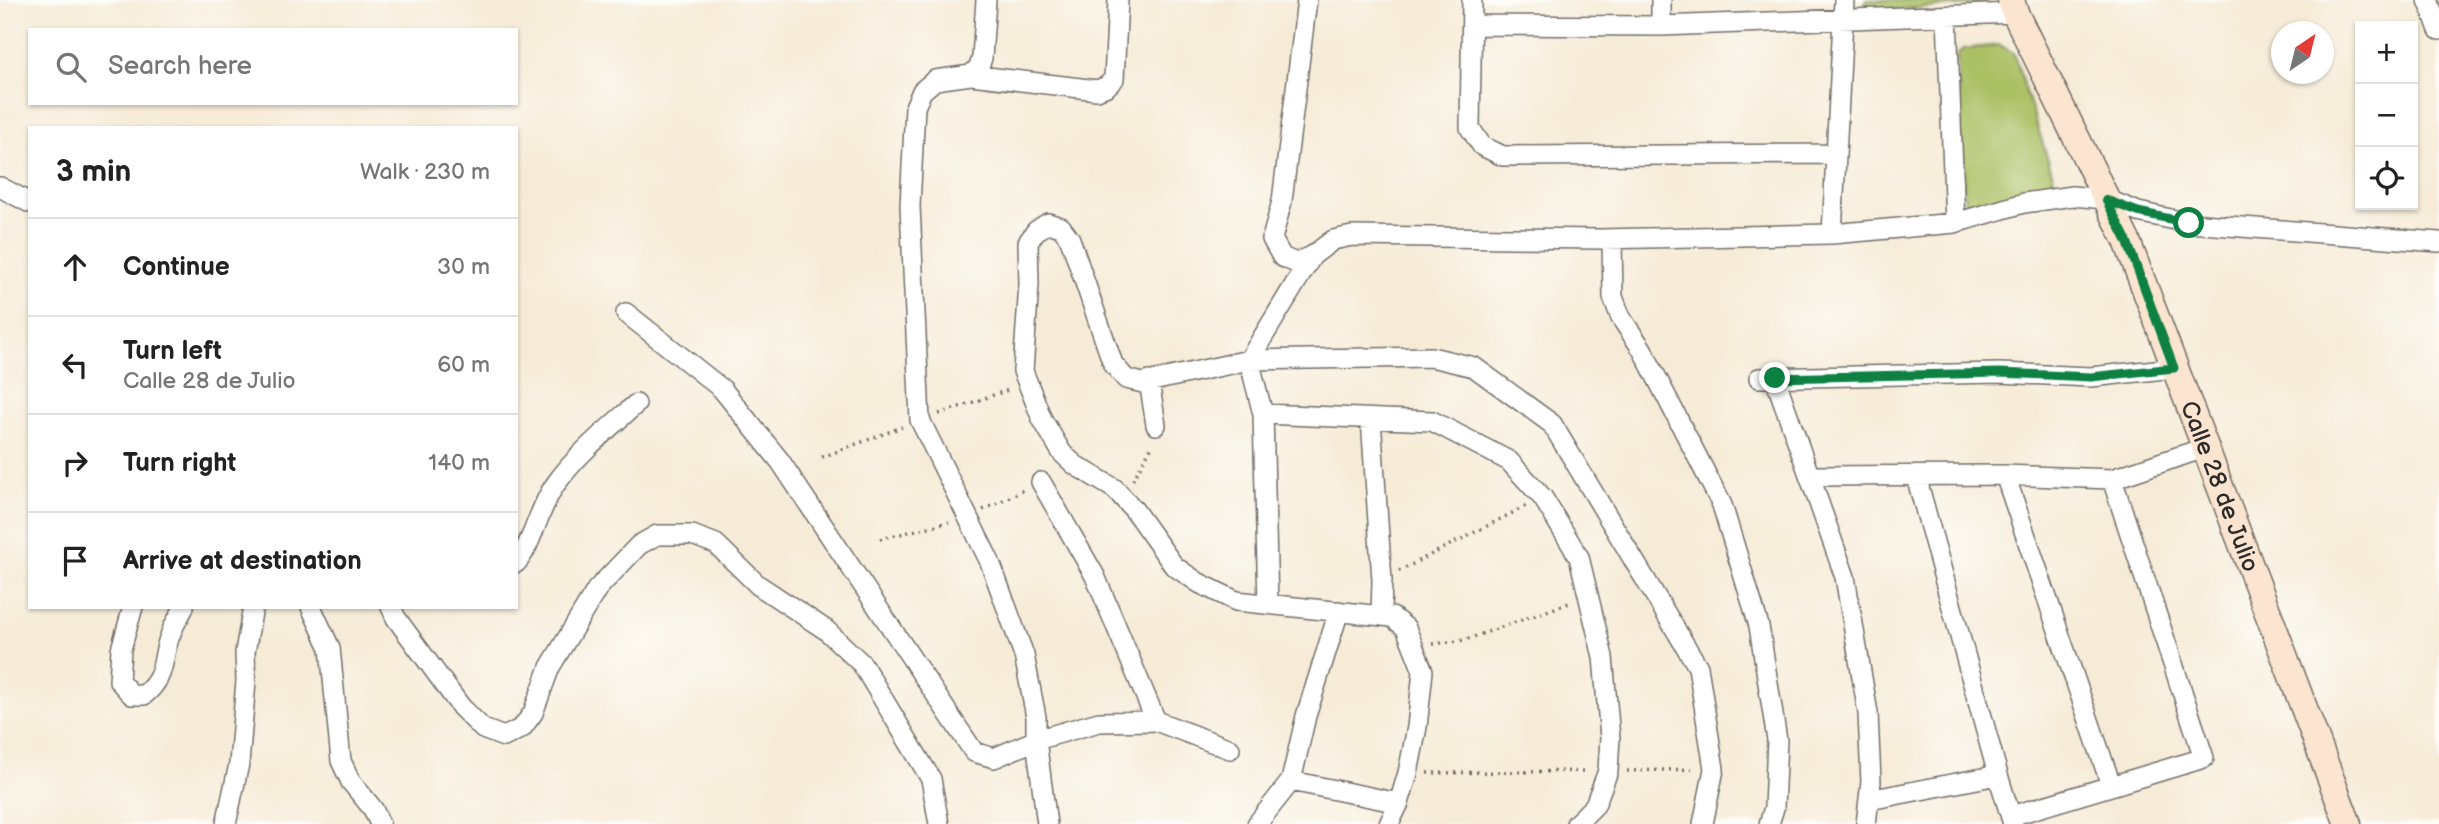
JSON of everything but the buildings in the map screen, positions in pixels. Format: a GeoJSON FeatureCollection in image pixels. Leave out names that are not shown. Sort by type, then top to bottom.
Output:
{"type":"FeatureCollection","features":[{"type":"Feature","properties":{"kind":"street"},"geometry":{"type":"LineString","coordinates":[[971,75],[979,67],[982,58],[986,0]]}},
{"type":"Feature","properties":{"kind":"street"},"geometry":{"type":"LineString","coordinates":[[1047,824],[1036,740],[1036,717],[1024,655],[990,562],[920,420],[911,206],[915,107],[922,91],[935,80],[971,75],[1097,90],[1107,86],[1114,79],[1118,0]]}},
{"type":"Feature","properties":{"kind":"street"},"geometry":{"type":"LineString","coordinates":[[1299,0],[1307,0],[1282,201],[1272,239],[1282,257],[1296,263],[1312,256],[1333,240],[1352,236],[1612,239],[1832,234],[1955,223],[2024,203],[2072,195],[2106,200],[2138,212],[2189,223],[2439,242]]}},
{"type":"Feature","properties":{"kind":"street"},"geometry":{"type":"LineString","coordinates":[[1472,0],[1471,128],[1482,146],[1503,156],[1836,155]]}},
{"type":"Feature","properties":{"kind":"street"},"geometry":{"type":"LineString","coordinates":[[1661,0],[1661,26]]}},
{"type":"Feature","properties":{"kind":"street"},"geometry":{"type":"LineString","coordinates":[[2428,0],[2439,30]]}},
{"type":"Feature","properties":{"kind":"street"},"geometry":{"type":"LineString","coordinates":[[1472,25],[1661,26],[1843,10],[1947,16],[2013,6]]}},
{"type":"Feature","properties":{"kind":"street","name":"Calle 28 de Julio"},"geometry":{"type":"LineString","coordinates":[[2013,6],[2127,241],[2348,824]]}},
{"type":"Feature","properties":{"kind":"street"},"geometry":{"type":"LineString","coordinates":[[1832,234],[1843,10]]}},
{"type":"Feature","properties":{"kind":"street"},"geometry":{"type":"LineString","coordinates":[[1947,16],[1955,223]]}},
{"type":"Feature","properties":{"kind":"street"},"geometry":{"type":"LineString","coordinates":[[0,187],[28,202]]}},
{"type":"Feature","properties":{"kind":"street"},"geometry":{"type":"LineString","coordinates":[[1389,824],[1408,773],[1417,727],[1423,671],[1406,628],[1392,617],[1236,601],[1199,583],[1174,566],[1115,489],[1075,465],[1062,453],[1042,419],[1023,371],[1029,284],[1028,242],[1036,231],[1048,223],[1061,227],[1070,239],[1113,364],[1126,379],[1143,383],[1249,360],[1431,357],[1474,367],[1552,424],[1698,667],[1714,769],[1703,824]]}},
{"type":"Feature","properties":{"kind":"street"},"geometry":{"type":"LineString","coordinates":[[1612,239],[1613,297],[1621,318],[1642,349],[1722,505],[1759,626],[1777,740],[1774,808],[1769,824]]}},
{"type":"Feature","properties":{"kind":"street"},"geometry":{"type":"LineString","coordinates":[[1268,604],[1263,414],[1249,360],[1312,256]]}},
{"type":"Feature","properties":{"kind":"street"},"geometry":{"type":"LineString","coordinates":[[626,313],[722,389],[780,461],[974,752],[994,758],[1036,740],[1099,722],[1156,720],[1230,750]]}},
{"type":"Feature","properties":{"kind":"street"},"geometry":{"type":"LineString","coordinates":[[1866,824],[1871,782],[1868,713],[1845,577],[1809,476],[1767,378],[1999,373],[2091,377],[2174,368]]}},
{"type":"Feature","properties":{"kind":"street"},"geometry":{"type":"LineString","coordinates":[[1149,381],[1156,425]]}},
{"type":"Feature","properties":{"kind":"street"},"geometry":{"type":"LineString","coordinates":[[518,561],[523,556],[540,510],[555,484],[594,442],[636,404]]}},
{"type":"Feature","properties":{"kind":"street"},"geometry":{"type":"LineString","coordinates":[[1263,414],[1432,421],[1509,461],[1543,498],[1579,557],[1603,657],[1611,738],[1608,771],[1595,805],[1576,824]]}},
{"type":"Feature","properties":{"kind":"street"},"geometry":{"type":"LineString","coordinates":[[1371,419],[1382,580],[1381,616]]}},
{"type":"Feature","properties":{"kind":"street"},"geometry":{"type":"LineString","coordinates":[[1809,476],[2005,475],[2112,479],[2204,448]]}},
{"type":"Feature","properties":{"kind":"street"},"geometry":{"type":"LineString","coordinates":[[2005,475],[2111,785]]}},
{"type":"Feature","properties":{"kind":"street"},"geometry":{"type":"LineString","coordinates":[[1916,476],[1997,775],[2012,820],[2111,785],[2204,758],[2112,479]]}},
{"type":"Feature","properties":{"kind":"street"},"geometry":{"type":"LineString","coordinates":[[1041,482],[1095,576],[1156,720]]}},
{"type":"Feature","properties":{"kind":"street"},"geometry":{"type":"LineString","coordinates":[[392,609],[461,707],[483,729],[504,737],[522,728],[533,713],[550,667],[597,590],[639,545],[657,535],[692,535],[716,544],[758,585],[826,629],[862,664],[931,779],[939,824]]}},
{"type":"Feature","properties":{"kind":"street"},"geometry":{"type":"LineString","coordinates":[[133,609],[121,649],[120,681],[132,695],[144,695],[155,686],[162,674],[170,634],[183,609]]}},
{"type":"Feature","properties":{"kind":"street"},"geometry":{"type":"LineString","coordinates":[[226,824],[239,764],[246,681],[245,652],[253,609]]}},
{"type":"Feature","properties":{"kind":"street"},"geometry":{"type":"LineString","coordinates":[[312,609],[330,648],[341,761],[351,782],[373,809],[380,824]]}},
{"type":"Feature","properties":{"kind":"street"},"geometry":{"type":"LineString","coordinates":[[1257,824],[1291,781],[1306,716],[1339,611]]}},
{"type":"Feature","properties":{"kind":"street"},"geometry":{"type":"LineString","coordinates":[[1869,800],[1997,775]]}},
{"type":"Feature","properties":{"kind":"street"},"geometry":{"type":"LineString","coordinates":[[1291,781],[1399,803]]}},
{"type":"Feature","properties":{"kind":"path"},"geometry":{"type":"LineString","coordinates":[[1123,498],[1154,441],[1156,425]]}},
{"type":"Feature","properties":{"kind":"path"},"geometry":{"type":"LineString","coordinates":[[1382,580],[1543,498]]}},
{"type":"Feature","properties":{"kind":"path"},"geometry":{"type":"LineString","coordinates":[[1413,647],[1465,640],[1589,597]]}},
{"type":"Feature","properties":{"kind":"path"},"geometry":{"type":"LineString","coordinates":[[1408,773],[1714,769]]}},
{"type":"Feature","properties":{"kind":"green space"},"geometry":{"type":"Polygon","coordinates":[[[1866,0],[1988,0],[1987,4],[1867,11],[1866,0]]]}},
{"type":"Feature","properties":{"kind":"green space"},"geometry":{"type":"Polygon","coordinates":[[[2000,45],[2014,54],[2057,188],[1970,210],[1965,208],[1957,54],[1964,49],[2000,45]]]}},
{"type":"Feature","properties":{"kind":"route"},"geometry":{"type":"LineString","coordinates":[[1775,378],[1999,373],[2091,377],[2174,368],[2127,241],[2106,200],[2138,212],[2189,223]]}}]}
